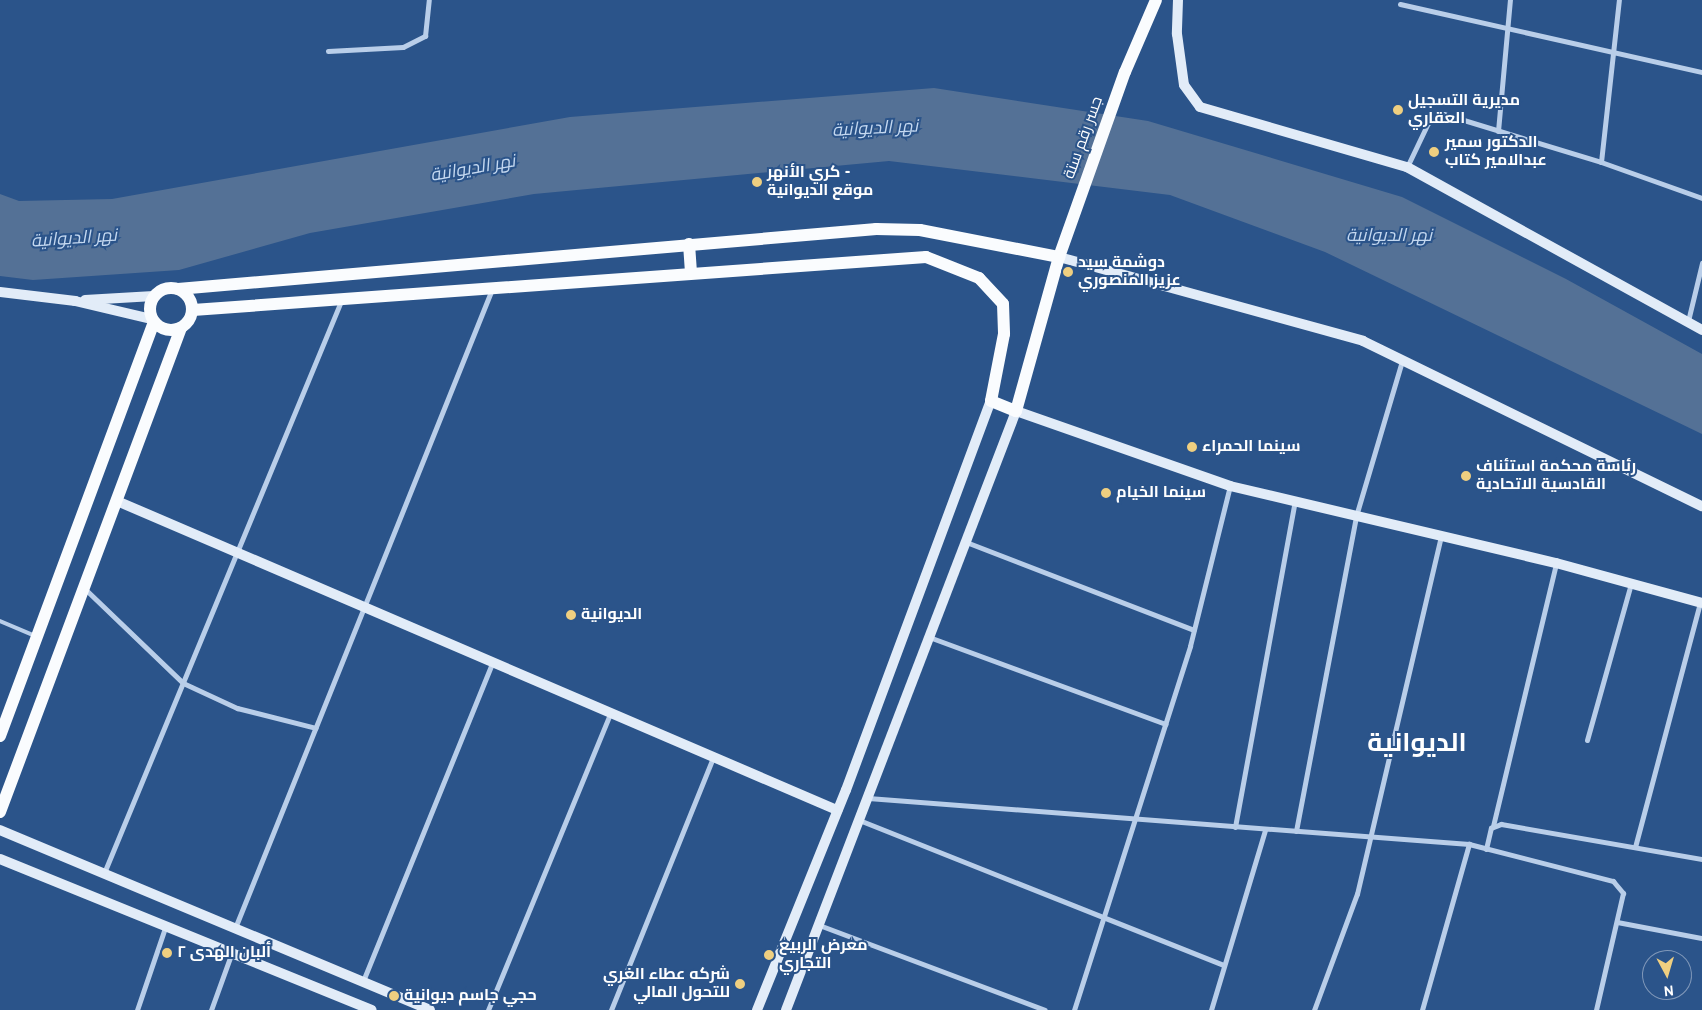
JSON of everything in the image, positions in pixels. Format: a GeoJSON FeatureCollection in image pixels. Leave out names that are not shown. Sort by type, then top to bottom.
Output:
{"type":"FeatureCollection","features":[{"type":"Feature","properties":{"kind":"main road"},"geometry":{"type":"LineString","coordinates":[[1178,0],[1179,60],[1184,85],[1195,103],[1222,115],[1306,135],[1407,167],[1702,330]]}},
{"type":"Feature","properties":{"kind":"main road","name":"جسر رقم ستة"},"geometry":{"type":"LineString","coordinates":[[1016,411],[1059,257],[1125,72],[1154,3]]}},
{"type":"Feature","properties":{"kind":"main road"},"geometry":{"type":"LineString","coordinates":[[75,301],[154,296],[165,288],[178,289],[383,273],[843,231],[920,230],[1059,257],[1333,331],[1402,361],[1702,506]]}},
{"type":"Feature","properties":{"kind":"main road"},"geometry":{"type":"LineString","coordinates":[[689,244],[691,271]]}},
{"type":"Feature","properties":{"kind":"main road"},"geometry":{"type":"LineString","coordinates":[[193,310],[341,301],[691,271],[926,257],[958,266],[992,289],[1003,304],[1004,334],[991,401],[837,810],[757,1010]]}},
{"type":"Feature","properties":{"kind":"main road"},"geometry":{"type":"LineString","coordinates":[[382,296],[383,273]]}},
{"type":"Feature","properties":{"kind":"main road"},"geometry":{"type":"LineString","coordinates":[[178,289],[189,297],[193,310]]}},
{"type":"Feature","properties":{"kind":"main road"},"geometry":{"type":"LineString","coordinates":[[0,292],[75,301],[153,321],[167,330],[181,328]]}},
{"type":"Feature","properties":{"kind":"main road"},"geometry":{"type":"LineString","coordinates":[[0,736],[35,636],[153,321],[149,309],[154,296]]}},
{"type":"Feature","properties":{"kind":"main road"},"geometry":{"type":"LineString","coordinates":[[0,812],[181,328],[193,310]]}},
{"type":"Feature","properties":{"kind":"main road"},"geometry":{"type":"LineString","coordinates":[[991,401],[1230,486],[1556,563],[1630,586],[1701,603]]}},
{"type":"Feature","properties":{"kind":"main road"},"geometry":{"type":"LineString","coordinates":[[786,1010],[1016,411]]}},
{"type":"Feature","properties":{"kind":"main road"},"geometry":{"type":"LineString","coordinates":[[117,501],[837,810]]}},
{"type":"Feature","properties":{"kind":"main road"},"geometry":{"type":"LineString","coordinates":[[0,830],[430,1010]]}},
{"type":"Feature","properties":{"kind":"main road"},"geometry":{"type":"LineString","coordinates":[[0,859],[166,924],[353,1006],[371,1010]]}},
{"type":"Feature","properties":{"kind":"street"},"geometry":{"type":"LineString","coordinates":[[328,51],[403,47],[425,36],[429,0]]}},
{"type":"Feature","properties":{"kind":"street"},"geometry":{"type":"LineString","coordinates":[[1498,131],[1510,0]]}},
{"type":"Feature","properties":{"kind":"street"},"geometry":{"type":"LineString","coordinates":[[1601,162],[1610,51],[1619,0]]}},
{"type":"Feature","properties":{"kind":"street"},"geometry":{"type":"LineString","coordinates":[[1400,4],[1702,72]]}},
{"type":"Feature","properties":{"kind":"street"},"geometry":{"type":"LineString","coordinates":[[1407,167],[1428,122],[1438,114],[1601,162],[1702,196]]}},
{"type":"Feature","properties":{"kind":"street"},"geometry":{"type":"LineString","coordinates":[[1688,322],[1702,263]]}},
{"type":"Feature","properties":{"kind":"street"},"geometry":{"type":"LineString","coordinates":[[234,928],[494,287]]}},
{"type":"Feature","properties":{"kind":"street"},"geometry":{"type":"LineString","coordinates":[[103,873],[238,553],[341,301]]}},
{"type":"Feature","properties":{"kind":"street"},"geometry":{"type":"LineString","coordinates":[[1296,831],[1356,516],[1402,361]]}},
{"type":"Feature","properties":{"kind":"street"},"geometry":{"type":"LineString","coordinates":[[1074,1010],[1194,630],[1230,486]]}},
{"type":"Feature","properties":{"kind":"street"},"geometry":{"type":"LineString","coordinates":[[1235,827],[1294,500]]}},
{"type":"Feature","properties":{"kind":"street"},"geometry":{"type":"LineString","coordinates":[[1314,1010],[1351,913],[1371,836],[1441,536]]}},
{"type":"Feature","properties":{"kind":"street"},"geometry":{"type":"LineString","coordinates":[[966,542],[1194,630]]}},
{"type":"Feature","properties":{"kind":"street"},"geometry":{"type":"LineString","coordinates":[[1486,849],[1556,563]]}},
{"type":"Feature","properties":{"kind":"street"},"geometry":{"type":"LineString","coordinates":[[1587,740],[1630,586]]}},
{"type":"Feature","properties":{"kind":"street"},"geometry":{"type":"LineString","coordinates":[[84,588],[183,684],[237,708],[316,728]]}},
{"type":"Feature","properties":{"kind":"street"},"geometry":{"type":"LineString","coordinates":[[1635,847],[1701,603]]}},
{"type":"Feature","properties":{"kind":"street"},"geometry":{"type":"LineString","coordinates":[[929,637],[1165,724]]}},
{"type":"Feature","properties":{"kind":"street"},"geometry":{"type":"LineString","coordinates":[[363,981],[492,663]]}},
{"type":"Feature","properties":{"kind":"street"},"geometry":{"type":"LineString","coordinates":[[488,1010],[610,714]]}},
{"type":"Feature","properties":{"kind":"street"},"geometry":{"type":"LineString","coordinates":[[611,1010],[713,758]]}},
{"type":"Feature","properties":{"kind":"street"},"geometry":{"type":"LineString","coordinates":[[867,798],[1134,821],[1469,844],[1613,881],[1623,893],[1596,1010]]}},
{"type":"Feature","properties":{"kind":"street"},"geometry":{"type":"LineString","coordinates":[[859,820],[1223,965]]}},
{"type":"Feature","properties":{"kind":"street"},"geometry":{"type":"LineString","coordinates":[[1493,826],[1702,859]]}},
{"type":"Feature","properties":{"kind":"street"},"geometry":{"type":"LineString","coordinates":[[1211,1010],[1265,830]]}},
{"type":"Feature","properties":{"kind":"street"},"geometry":{"type":"LineString","coordinates":[[1422,1010],[1469,844]]}},
{"type":"Feature","properties":{"kind":"street"},"geometry":{"type":"LineString","coordinates":[[1617,922],[1702,938]]}},
{"type":"Feature","properties":{"kind":"street"},"geometry":{"type":"LineString","coordinates":[[137,1010],[166,924]]}},
{"type":"Feature","properties":{"kind":"street"},"geometry":{"type":"LineString","coordinates":[[818,925],[1045,1010]]}},
{"type":"Feature","properties":{"kind":"street"},"geometry":{"type":"LineString","coordinates":[[211,1010],[232,952]]}},
{"type":"Feature","properties":{"kind":"lane"},"geometry":{"type":"LineString","coordinates":[[0,621],[35,636]]}},
{"type":"Feature","properties":{"kind":"water","name":"نهر الديوانية"},"geometry":{"type":"Polygon","coordinates":[[[934,88],[1148,121],[1402,197],[1566,279],[1702,354],[1702,434],[1325,252],[1170,195],[889,161],[534,194],[310,233],[179,270],[33,280],[0,276],[0,194],[19,201],[112,199],[570,117],[934,88]]]}},
{"type":"Feature","properties":{"kind":"place","name":"مديرية التسجيل العقاري"},"geometry":{"type":"Point","coordinates":[1398,110]}},
{"type":"Feature","properties":{"kind":"place","name":"الدكتور سمير عبدالامير كتاب"},"geometry":{"type":"Point","coordinates":[1434,152]}},
{"type":"Feature","properties":{"kind":"place","name":"كري الأنهر - موقع الديوانية"},"geometry":{"type":"Point","coordinates":[757,182]}},
{"type":"Feature","properties":{"kind":"place","name":"دوشمة سيد عزيز المنصوري"},"geometry":{"type":"Point","coordinates":[1068,272]}},
{"type":"Feature","properties":{"kind":"place","name":"سينما الحمراء"},"geometry":{"type":"Point","coordinates":[1192,447]}},
{"type":"Feature","properties":{"kind":"place","name":"رئاسة محكمة استئناف القادسية الاتحادية"},"geometry":{"type":"Point","coordinates":[1466,476]}},
{"type":"Feature","properties":{"kind":"place","name":"سينما الخيام"},"geometry":{"type":"Point","coordinates":[1106,493]}},
{"type":"Feature","properties":{"kind":"place","name":"الديوانية"},"geometry":{"type":"Point","coordinates":[571,615]}},
{"type":"Feature","properties":{"kind":"place","name":"ألبان الهدى ٢"},"geometry":{"type":"Point","coordinates":[167,953]}},
{"type":"Feature","properties":{"kind":"place","name":"معرض الربيع التجاري"},"geometry":{"type":"Point","coordinates":[769,955]}},
{"type":"Feature","properties":{"kind":"place","name":"شركه عطاء الغري للتحول المالي"},"geometry":{"type":"Point","coordinates":[740,984]}},
{"type":"Feature","properties":{"kind":"place","name":"حجي جاسم ديوانية"},"geometry":{"type":"Point","coordinates":[394,996]}},
{"type":"Feature","properties":{"kind":"district","name":"الديوانية"},"geometry":{"type":"Point","coordinates":[1417,745]}}]}
